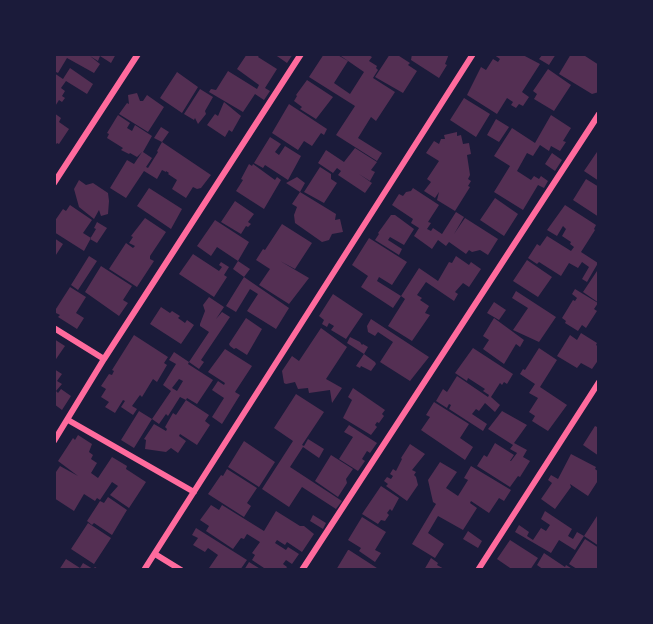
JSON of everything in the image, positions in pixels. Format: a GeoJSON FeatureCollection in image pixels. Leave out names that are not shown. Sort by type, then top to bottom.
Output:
{"type":"FeatureCollection","features":[{"type":"Feature","properties":{"kind":"street"},"geometry":{"type":"LineString","coordinates":[[54,183],[138,54]]}},
{"type":"Feature","properties":{"kind":"street"},"geometry":{"type":"LineString","coordinates":[[54,441],[104,359],[301,54]]}},
{"type":"Feature","properties":{"kind":"street"},"geometry":{"type":"LineString","coordinates":[[144,570],[473,54]]}},
{"type":"Feature","properties":{"kind":"street"},"geometry":{"type":"LineString","coordinates":[[302,570],[599,114]]}},
{"type":"Feature","properties":{"kind":"street"},"geometry":{"type":"LineString","coordinates":[[54,328],[104,359]]}},
{"type":"Feature","properties":{"kind":"street"},"geometry":{"type":"LineString","coordinates":[[478,570],[599,382]]}},
{"type":"Feature","properties":{"kind":"street"},"geometry":{"type":"LineString","coordinates":[[68,420],[194,492]]}},
{"type":"Feature","properties":{"kind":"street"},"geometry":{"type":"LineString","coordinates":[[155,554],[181,570]]}},
{"type":"Feature","properties":{"kind":"building"},"geometry":{"type":"Polygon","coordinates":[[[54,54],[116,54],[111,63],[100,56],[98,61],[90,56],[100,64],[94,73],[67,58],[58,73],[54,71],[54,54]]]}},
{"type":"Feature","properties":{"kind":"building"},"geometry":{"type":"Polygon","coordinates":[[[247,54],[260,54],[258,57],[277,69],[265,88],[270,91],[264,100],[255,94],[243,112],[209,92],[211,89],[216,90],[228,71],[257,89],[259,85],[237,69],[247,54]]]}},
{"type":"Feature","properties":{"kind":"building"},"geometry":{"type":"Polygon","coordinates":[[[274,54],[293,54],[287,63],[274,54]]]}},
{"type":"Feature","properties":{"kind":"building"},"geometry":{"type":"Polygon","coordinates":[[[324,54],[336,54],[348,61],[334,83],[350,94],[364,72],[338,54],[367,54],[372,57],[369,61],[377,66],[378,70],[373,78],[395,92],[376,121],[371,117],[358,138],[382,153],[377,161],[336,135],[355,106],[309,77],[324,54]]]}},
{"type":"Feature","properties":{"kind":"building"},"geometry":{"type":"Polygon","coordinates":[[[390,54],[396,54],[410,63],[408,65],[417,71],[403,93],[375,77],[390,54]]]}},
{"type":"Feature","properties":{"kind":"building"},"geometry":{"type":"Polygon","coordinates":[[[412,54],[449,54],[445,64],[447,65],[439,78],[411,60],[412,54]]]}},
{"type":"Feature","properties":{"kind":"building"},"geometry":{"type":"Polygon","coordinates":[[[493,54],[521,54],[540,64],[522,92],[529,97],[523,106],[519,104],[516,108],[507,98],[497,114],[467,95],[481,67],[486,70],[493,59],[498,62],[500,59],[493,54]]]}},
{"type":"Feature","properties":{"kind":"building"},"geometry":{"type":"Polygon","coordinates":[[[543,54],[556,54],[549,65],[539,59],[543,54]]]}},
{"type":"Feature","properties":{"kind":"building"},"geometry":{"type":"Polygon","coordinates":[[[571,54],[582,54],[599,65],[599,92],[592,94],[559,74],[571,54]]]}},
{"type":"Feature","properties":{"kind":"building"},"geometry":{"type":"Polygon","coordinates":[[[70,68],[93,84],[87,94],[66,81],[61,88],[65,91],[62,96],[65,98],[62,102],[59,100],[54,108],[54,73],[63,79],[70,68]]]}},
{"type":"Feature","properties":{"kind":"building"},"geometry":{"type":"Polygon","coordinates":[[[548,69],[571,85],[554,111],[534,99],[537,94],[533,91],[548,69]]]}},
{"type":"Feature","properties":{"kind":"building"},"geometry":{"type":"Polygon","coordinates":[[[177,72],[198,87],[182,113],[160,98],[177,72]]]}},
{"type":"Feature","properties":{"kind":"building"},"geometry":{"type":"Polygon","coordinates":[[[307,80],[333,97],[316,119],[300,109],[302,107],[294,101],[307,80]]]}},
{"type":"Feature","properties":{"kind":"building"},"geometry":{"type":"Polygon","coordinates":[[[200,89],[213,97],[205,111],[206,114],[198,124],[195,118],[194,120],[184,114],[200,89]]]}},
{"type":"Feature","properties":{"kind":"building"},"geometry":{"type":"Polygon","coordinates":[[[137,93],[140,101],[143,101],[147,95],[164,107],[148,132],[119,114],[127,103],[129,104],[128,95],[137,93]]]}},
{"type":"Feature","properties":{"kind":"building"},"geometry":{"type":"Polygon","coordinates":[[[464,98],[490,114],[476,137],[450,120],[464,98]]]}},
{"type":"Feature","properties":{"kind":"building"},"geometry":{"type":"Polygon","coordinates":[[[224,102],[241,116],[232,132],[229,130],[225,137],[207,125],[215,114],[218,116],[224,102]]]}},
{"type":"Feature","properties":{"kind":"building"},"geometry":{"type":"Polygon","coordinates":[[[289,104],[327,129],[324,135],[321,133],[312,146],[304,141],[298,150],[272,133],[289,104]]]}},
{"type":"Feature","properties":{"kind":"building"},"geometry":{"type":"Polygon","coordinates":[[[54,113],[61,118],[59,122],[69,129],[59,144],[57,143],[54,147],[54,113]]]}},
{"type":"Feature","properties":{"kind":"building"},"geometry":{"type":"Polygon","coordinates":[[[118,115],[130,123],[127,128],[132,131],[135,125],[152,136],[143,152],[152,158],[146,167],[148,168],[162,142],[211,175],[201,188],[193,187],[186,198],[172,189],[177,180],[162,170],[157,179],[144,171],[126,198],[110,188],[127,160],[134,164],[142,152],[137,157],[129,154],[107,138],[109,134],[107,133],[118,115]]]}},
{"type":"Feature","properties":{"kind":"building"},"geometry":{"type":"Polygon","coordinates":[[[551,115],[571,128],[560,151],[551,146],[549,151],[540,145],[533,156],[527,153],[517,171],[531,180],[534,176],[539,179],[541,176],[548,181],[544,188],[538,185],[523,210],[494,192],[510,166],[494,156],[512,128],[535,143],[551,115]]]}},
{"type":"Feature","properties":{"kind":"building"},"geometry":{"type":"Polygon","coordinates":[[[496,119],[509,127],[499,142],[487,135],[496,119]]]}},
{"type":"Feature","properties":{"kind":"building"},"geometry":{"type":"Polygon","coordinates":[[[161,127],[169,132],[162,142],[154,138],[161,127]]]}},
{"type":"Feature","properties":{"kind":"building"},"geometry":{"type":"Polygon","coordinates":[[[457,132],[457,136],[461,135],[463,144],[469,143],[471,154],[467,155],[470,175],[468,179],[471,181],[468,186],[470,187],[455,211],[437,200],[439,192],[435,198],[424,191],[431,182],[427,179],[439,161],[426,153],[434,141],[439,144],[441,139],[445,139],[444,135],[457,132]]]}},
{"type":"Feature","properties":{"kind":"building"},"geometry":{"type":"Polygon","coordinates":[[[270,137],[281,144],[275,152],[279,155],[285,146],[301,156],[288,180],[265,165],[263,168],[254,163],[270,137]]]}},
{"type":"Feature","properties":{"kind":"building"},"geometry":{"type":"Polygon","coordinates":[[[355,148],[377,162],[371,170],[375,172],[370,181],[359,174],[372,183],[365,193],[338,175],[341,171],[337,168],[333,173],[318,163],[326,150],[344,162],[355,148]]]}},
{"type":"Feature","properties":{"kind":"building"},"geometry":{"type":"Polygon","coordinates":[[[599,149],[599,181],[584,171],[599,149]]]}},
{"type":"Feature","properties":{"kind":"building"},"geometry":{"type":"Polygon","coordinates":[[[552,153],[562,160],[555,171],[545,164],[552,153]]]}},
{"type":"Feature","properties":{"kind":"building"},"geometry":{"type":"Polygon","coordinates":[[[249,164],[252,166],[253,164],[275,180],[277,177],[281,180],[264,209],[236,191],[249,164]]]}},
{"type":"Feature","properties":{"kind":"building"},"geometry":{"type":"Polygon","coordinates":[[[320,167],[331,174],[331,179],[337,183],[324,203],[304,192],[320,167]]]}},
{"type":"Feature","properties":{"kind":"building"},"geometry":{"type":"Polygon","coordinates":[[[297,177],[305,183],[300,192],[286,183],[297,177]]]}},
{"type":"Feature","properties":{"kind":"building"},"geometry":{"type":"Polygon","coordinates":[[[586,179],[599,187],[599,217],[573,200],[586,179]]]}},
{"type":"Feature","properties":{"kind":"building"},"geometry":{"type":"Polygon","coordinates":[[[79,180],[86,185],[93,183],[108,193],[108,214],[101,216],[99,210],[94,219],[79,207],[74,189],[79,180]]]}},
{"type":"Feature","properties":{"kind":"building"},"geometry":{"type":"Polygon","coordinates":[[[149,188],[182,209],[171,229],[137,206],[149,188]]]}},
{"type":"Feature","properties":{"kind":"building"},"geometry":{"type":"Polygon","coordinates":[[[413,188],[439,205],[428,222],[431,223],[427,229],[431,231],[433,228],[442,234],[456,212],[464,217],[454,234],[465,218],[498,239],[488,255],[480,250],[472,252],[469,250],[466,254],[449,242],[446,246],[438,240],[432,249],[414,236],[419,228],[411,223],[413,219],[392,205],[399,194],[403,196],[413,188]]]}},
{"type":"Feature","properties":{"kind":"building"},"geometry":{"type":"Polygon","coordinates":[[[300,192],[336,214],[335,220],[340,219],[343,232],[332,234],[329,240],[322,242],[295,223],[294,215],[297,207],[292,204],[300,192]]]}},
{"type":"Feature","properties":{"kind":"building"},"geometry":{"type":"Polygon","coordinates":[[[495,198],[518,214],[504,236],[480,220],[495,198]]]}},
{"type":"Feature","properties":{"kind":"building"},"geometry":{"type":"Polygon","coordinates":[[[235,201],[254,214],[248,222],[251,224],[246,226],[241,234],[221,222],[235,201]]]}},
{"type":"Feature","properties":{"kind":"building"},"geometry":{"type":"Polygon","coordinates":[[[70,205],[92,220],[83,233],[91,238],[84,251],[54,232],[54,222],[63,209],[66,211],[70,205]]]}},
{"type":"Feature","properties":{"kind":"building"},"geometry":{"type":"Polygon","coordinates":[[[565,205],[596,225],[581,252],[598,263],[587,282],[582,279],[589,267],[582,262],[578,268],[569,263],[561,276],[528,258],[537,244],[540,246],[547,236],[571,251],[574,247],[562,236],[566,229],[563,226],[557,236],[547,230],[565,205]]]}},
{"type":"Feature","properties":{"kind":"building"},"geometry":{"type":"Polygon","coordinates":[[[391,215],[395,215],[414,229],[404,245],[390,237],[388,240],[402,249],[399,255],[375,240],[391,215]]]}},
{"type":"Feature","properties":{"kind":"building"},"geometry":{"type":"Polygon","coordinates":[[[145,218],[166,232],[150,256],[150,259],[154,261],[137,287],[109,269],[126,243],[133,248],[135,246],[129,243],[133,237],[131,236],[145,218]]]}},
{"type":"Feature","properties":{"kind":"building"},"geometry":{"type":"Polygon","coordinates":[[[215,220],[249,242],[238,261],[217,247],[211,256],[197,246],[215,220]]]}},
{"type":"Feature","properties":{"kind":"building"},"geometry":{"type":"Polygon","coordinates":[[[97,222],[107,228],[97,243],[90,239],[97,222]]]}},
{"type":"Feature","properties":{"kind":"building"},"geometry":{"type":"Polygon","coordinates":[[[282,224],[312,243],[295,269],[280,261],[309,278],[289,304],[259,285],[270,269],[256,260],[282,224]]]}},
{"type":"Feature","properties":{"kind":"building"},"geometry":{"type":"Polygon","coordinates":[[[54,238],[63,244],[54,258],[54,238]]]}},
{"type":"Feature","properties":{"kind":"building"},"geometry":{"type":"Polygon","coordinates":[[[369,238],[407,262],[392,285],[379,277],[377,281],[401,296],[393,308],[361,287],[368,276],[352,265],[369,238]]]}},
{"type":"Feature","properties":{"kind":"building"},"geometry":{"type":"Polygon","coordinates":[[[193,254],[219,271],[222,267],[219,265],[221,262],[229,267],[224,275],[227,277],[214,297],[179,274],[193,254]]]}},
{"type":"Feature","properties":{"kind":"building"},"geometry":{"type":"Polygon","coordinates":[[[89,256],[97,261],[78,290],[71,285],[89,256]]]}},
{"type":"Feature","properties":{"kind":"building"},"geometry":{"type":"Polygon","coordinates":[[[456,256],[469,265],[471,262],[481,269],[469,287],[463,283],[455,292],[458,294],[454,301],[426,282],[417,295],[429,306],[425,313],[430,315],[412,341],[388,326],[405,299],[401,296],[419,268],[438,281],[449,262],[452,263],[456,256]]]}},
{"type":"Feature","properties":{"kind":"building"},"geometry":{"type":"Polygon","coordinates":[[[527,260],[552,277],[538,297],[513,281],[527,260]]]}},
{"type":"Feature","properties":{"kind":"building"},"geometry":{"type":"Polygon","coordinates":[[[238,261],[250,269],[244,277],[233,269],[238,261]]]}},
{"type":"Feature","properties":{"kind":"building"},"geometry":{"type":"Polygon","coordinates":[[[101,266],[132,286],[123,300],[128,303],[119,316],[85,292],[101,266]]]}},
{"type":"Feature","properties":{"kind":"building"},"geometry":{"type":"Polygon","coordinates":[[[599,268],[599,303],[583,292],[599,268]]]}},
{"type":"Feature","properties":{"kind":"building"},"geometry":{"type":"Polygon","coordinates":[[[244,277],[289,308],[276,329],[247,311],[258,294],[250,289],[236,312],[226,306],[244,277]]]}},
{"type":"Feature","properties":{"kind":"building"},"geometry":{"type":"Polygon","coordinates":[[[70,287],[86,297],[76,313],[84,318],[77,329],[54,312],[70,287]]]}},
{"type":"Feature","properties":{"kind":"building"},"geometry":{"type":"Polygon","coordinates":[[[575,289],[598,303],[594,309],[597,311],[586,328],[582,325],[578,331],[565,323],[566,321],[562,318],[573,300],[577,298],[572,294],[575,289]]]}},
{"type":"Feature","properties":{"kind":"building"},"geometry":{"type":"Polygon","coordinates":[[[516,291],[556,317],[539,342],[513,330],[528,308],[512,298],[516,291]]]}},
{"type":"Feature","properties":{"kind":"building"},"geometry":{"type":"Polygon","coordinates":[[[333,294],[363,314],[346,339],[331,330],[334,326],[329,323],[327,327],[322,324],[324,320],[319,316],[333,294]]]}},
{"type":"Feature","properties":{"kind":"building"},"geometry":{"type":"Polygon","coordinates":[[[209,297],[224,307],[216,319],[222,312],[230,317],[201,360],[204,362],[199,369],[189,362],[209,332],[200,324],[205,311],[203,305],[209,297]]]}},
{"type":"Feature","properties":{"kind":"building"},"geometry":{"type":"Polygon","coordinates":[[[494,302],[506,310],[499,320],[487,313],[494,302]]]}},
{"type":"Feature","properties":{"kind":"building"},"geometry":{"type":"Polygon","coordinates":[[[161,307],[180,316],[178,318],[185,323],[187,320],[194,325],[181,344],[150,324],[161,307]]]}},
{"type":"Feature","properties":{"kind":"building"},"geometry":{"type":"Polygon","coordinates":[[[246,318],[262,329],[247,355],[229,344],[246,318]]]}},
{"type":"Feature","properties":{"kind":"building"},"geometry":{"type":"Polygon","coordinates":[[[494,318],[524,340],[520,347],[516,344],[504,364],[483,349],[489,340],[483,336],[494,318]]]}},
{"type":"Feature","properties":{"kind":"building"},"geometry":{"type":"Polygon","coordinates":[[[371,319],[429,357],[410,381],[380,362],[393,342],[378,332],[375,336],[368,332],[367,326],[371,319]]]}},
{"type":"Feature","properties":{"kind":"building"},"geometry":{"type":"Polygon","coordinates":[[[321,328],[347,347],[326,379],[342,388],[332,403],[330,390],[309,393],[308,388],[298,389],[295,382],[284,383],[282,371],[292,356],[299,361],[321,328]]]}},
{"type":"Feature","properties":{"kind":"building"},"geometry":{"type":"Polygon","coordinates":[[[581,333],[597,343],[599,347],[599,359],[592,369],[581,363],[577,368],[557,356],[570,335],[577,340],[581,333]]]}},
{"type":"Feature","properties":{"kind":"building"},"geometry":{"type":"Polygon","coordinates":[[[134,335],[168,357],[164,363],[167,365],[157,382],[153,379],[142,397],[140,395],[132,406],[137,409],[133,415],[121,407],[125,401],[123,400],[115,413],[105,407],[109,402],[101,397],[106,389],[101,386],[109,374],[112,375],[114,371],[112,370],[134,335]]]}},
{"type":"Feature","properties":{"kind":"building"},"geometry":{"type":"Polygon","coordinates":[[[350,337],[368,347],[364,354],[347,343],[350,337]]]}},
{"type":"Feature","properties":{"kind":"building"},"geometry":{"type":"Polygon","coordinates":[[[54,339],[65,346],[54,362],[54,339]]]}},
{"type":"Feature","properties":{"kind":"building"},"geometry":{"type":"Polygon","coordinates":[[[473,348],[513,374],[507,384],[500,383],[491,397],[500,405],[495,412],[485,403],[479,411],[476,409],[472,414],[487,424],[483,431],[449,409],[451,405],[449,404],[447,408],[436,401],[443,389],[447,392],[457,376],[488,397],[489,395],[483,391],[485,389],[455,373],[473,348]]]}},
{"type":"Feature","properties":{"kind":"building"},"geometry":{"type":"Polygon","coordinates":[[[539,348],[557,360],[540,387],[567,405],[548,431],[532,421],[535,416],[529,412],[538,398],[529,393],[535,384],[520,374],[539,348]]]}},
{"type":"Feature","properties":{"kind":"building"},"geometry":{"type":"Polygon","coordinates":[[[225,349],[252,366],[235,392],[240,395],[222,424],[212,417],[224,398],[212,390],[218,381],[224,385],[225,383],[208,372],[225,349]]]}},
{"type":"Feature","properties":{"kind":"building"},"geometry":{"type":"Polygon","coordinates":[[[174,352],[213,380],[197,404],[187,398],[186,400],[180,397],[168,416],[166,414],[159,424],[152,419],[171,391],[163,385],[176,364],[169,360],[174,352]],[[179,379],[172,388],[177,391],[183,381],[179,379]]]}},
{"type":"Feature","properties":{"kind":"building"},"geometry":{"type":"Polygon","coordinates":[[[364,354],[376,364],[371,371],[356,366],[364,354]]]}},
{"type":"Feature","properties":{"kind":"building"},"geometry":{"type":"Polygon","coordinates":[[[54,369],[62,374],[57,381],[62,384],[56,391],[58,393],[61,389],[71,396],[62,410],[54,404],[54,369]]]}},
{"type":"Feature","properties":{"kind":"building"},"geometry":{"type":"Polygon","coordinates":[[[353,388],[385,410],[382,414],[384,416],[379,423],[377,422],[375,425],[377,427],[371,435],[343,418],[352,400],[348,397],[353,388]]]}},
{"type":"Feature","properties":{"kind":"building"},"geometry":{"type":"Polygon","coordinates":[[[296,394],[324,412],[302,445],[304,446],[308,439],[324,449],[319,458],[303,447],[290,467],[342,501],[336,509],[302,487],[289,507],[262,489],[293,441],[274,428],[296,394]]]}},
{"type":"Feature","properties":{"kind":"building"},"geometry":{"type":"Polygon","coordinates":[[[186,400],[209,415],[205,421],[210,425],[197,445],[180,434],[179,436],[186,441],[178,453],[171,448],[166,452],[145,449],[146,440],[144,439],[154,424],[166,431],[165,427],[173,413],[176,415],[186,400]]]}},
{"type":"Feature","properties":{"kind":"building"},"geometry":{"type":"Polygon","coordinates":[[[434,402],[469,424],[460,438],[473,447],[465,460],[421,430],[430,417],[426,415],[434,402]]]}},
{"type":"Feature","properties":{"kind":"building"},"geometry":{"type":"Polygon","coordinates":[[[139,411],[152,419],[134,448],[121,440],[139,411]]]}},
{"type":"Feature","properties":{"kind":"building"},"geometry":{"type":"Polygon","coordinates":[[[502,411],[527,425],[514,443],[527,450],[523,457],[530,461],[520,477],[518,476],[510,487],[477,466],[484,455],[487,457],[495,443],[514,455],[510,461],[517,453],[510,449],[513,445],[488,429],[502,411]]]}},
{"type":"Feature","properties":{"kind":"building"},"geometry":{"type":"Polygon","coordinates":[[[349,425],[377,443],[370,453],[367,451],[362,459],[365,461],[358,471],[339,459],[353,437],[344,432],[349,425]]]}},
{"type":"Feature","properties":{"kind":"building"},"geometry":{"type":"Polygon","coordinates":[[[595,426],[599,428],[599,456],[583,445],[595,426]]]}},
{"type":"Feature","properties":{"kind":"building"},"geometry":{"type":"Polygon","coordinates":[[[78,435],[92,444],[89,452],[93,455],[91,459],[97,463],[91,473],[98,478],[112,457],[146,482],[129,508],[110,495],[118,486],[112,482],[100,500],[97,498],[95,501],[84,494],[74,511],[54,498],[54,475],[60,466],[78,476],[58,461],[73,438],[75,440],[78,435]]]}},
{"type":"Feature","properties":{"kind":"building"},"geometry":{"type":"Polygon","coordinates":[[[244,441],[275,462],[259,487],[228,467],[244,441]]]}},
{"type":"Feature","properties":{"kind":"building"},"geometry":{"type":"Polygon","coordinates":[[[410,444],[425,454],[412,470],[416,472],[414,475],[418,485],[407,501],[386,486],[388,484],[384,481],[387,477],[391,479],[393,476],[390,474],[393,469],[396,471],[410,444]]]}},
{"type":"Feature","properties":{"kind":"building"},"geometry":{"type":"Polygon","coordinates":[[[571,454],[596,467],[599,479],[588,496],[570,484],[571,487],[555,509],[541,499],[552,483],[548,480],[551,475],[558,479],[571,454]]]}},
{"type":"Feature","properties":{"kind":"building"},"geometry":{"type":"Polygon","coordinates":[[[331,455],[353,469],[338,497],[315,481],[331,455]]]}},
{"type":"Feature","properties":{"kind":"building"},"geometry":{"type":"Polygon","coordinates":[[[440,462],[457,472],[446,488],[458,496],[468,480],[464,478],[471,466],[511,490],[504,501],[499,498],[489,513],[471,501],[470,503],[477,508],[463,530],[438,516],[428,533],[444,544],[435,558],[412,544],[436,504],[433,502],[428,480],[440,462]]]}},
{"type":"Feature","properties":{"kind":"building"},"geometry":{"type":"Polygon","coordinates":[[[227,469],[257,488],[247,503],[251,506],[244,517],[208,494],[227,469]]]}},
{"type":"Feature","properties":{"kind":"building"},"geometry":{"type":"Polygon","coordinates":[[[381,486],[399,498],[392,511],[390,509],[387,513],[389,515],[385,521],[381,520],[378,524],[362,514],[381,486]]]}},
{"type":"Feature","properties":{"kind":"building"},"geometry":{"type":"Polygon","coordinates":[[[108,497],[127,510],[112,535],[87,521],[100,501],[104,503],[108,497]]]}},
{"type":"Feature","properties":{"kind":"building"},"geometry":{"type":"Polygon","coordinates":[[[211,505],[219,510],[222,505],[264,531],[276,511],[314,534],[302,552],[287,542],[285,545],[277,540],[275,543],[299,554],[292,564],[286,560],[283,564],[287,567],[285,570],[267,570],[252,560],[255,555],[252,553],[260,542],[247,534],[233,549],[206,531],[209,526],[200,520],[211,505]]]}},
{"type":"Feature","properties":{"kind":"building"},"geometry":{"type":"Polygon","coordinates":[[[545,511],[572,529],[568,536],[573,539],[577,532],[584,536],[575,550],[559,540],[551,553],[515,532],[519,525],[529,532],[527,536],[533,540],[541,528],[546,531],[550,525],[541,519],[545,511]]]}},
{"type":"Feature","properties":{"kind":"building"},"geometry":{"type":"Polygon","coordinates":[[[599,513],[599,546],[584,536],[599,513]]]}},
{"type":"Feature","properties":{"kind":"building"},"geometry":{"type":"Polygon","coordinates":[[[313,515],[326,523],[323,529],[310,521],[313,515]]]}},
{"type":"Feature","properties":{"kind":"building"},"geometry":{"type":"Polygon","coordinates":[[[362,517],[386,532],[375,550],[381,553],[375,562],[359,551],[361,548],[348,540],[362,517]]]}},
{"type":"Feature","properties":{"kind":"building"},"geometry":{"type":"Polygon","coordinates":[[[88,523],[111,538],[94,564],[71,549],[88,523]]]}},
{"type":"Feature","properties":{"kind":"building"},"geometry":{"type":"Polygon","coordinates":[[[196,528],[247,560],[240,570],[212,570],[209,568],[218,555],[208,548],[205,552],[193,545],[198,538],[192,535],[196,528]]]}},
{"type":"Feature","properties":{"kind":"building"},"geometry":{"type":"Polygon","coordinates":[[[468,531],[482,541],[478,548],[463,539],[468,531]]]}},
{"type":"Feature","properties":{"kind":"building"},"geometry":{"type":"Polygon","coordinates":[[[585,539],[599,548],[599,565],[596,570],[576,570],[569,564],[585,539]]]}},
{"type":"Feature","properties":{"kind":"building"},"geometry":{"type":"Polygon","coordinates":[[[510,540],[538,558],[530,570],[513,570],[497,559],[510,540]]]}},
{"type":"Feature","properties":{"kind":"building"},"geometry":{"type":"Polygon","coordinates":[[[349,550],[380,570],[336,570],[349,550]]]}},
{"type":"Feature","properties":{"kind":"building"},"geometry":{"type":"Polygon","coordinates":[[[544,553],[565,567],[566,565],[574,570],[544,570],[537,565],[544,553]]]}},
{"type":"Feature","properties":{"kind":"building"},"geometry":{"type":"Polygon","coordinates":[[[431,558],[438,563],[437,565],[446,570],[424,570],[431,558]]]}},
{"type":"Feature","properties":{"kind":"building"},"geometry":{"type":"Polygon","coordinates":[[[66,559],[80,568],[83,563],[100,570],[59,570],[66,559]]]}},
{"type":"Feature","properties":{"kind":"building"},"geometry":{"type":"Polygon","coordinates":[[[249,562],[262,570],[244,570],[249,562]]]}}]}
